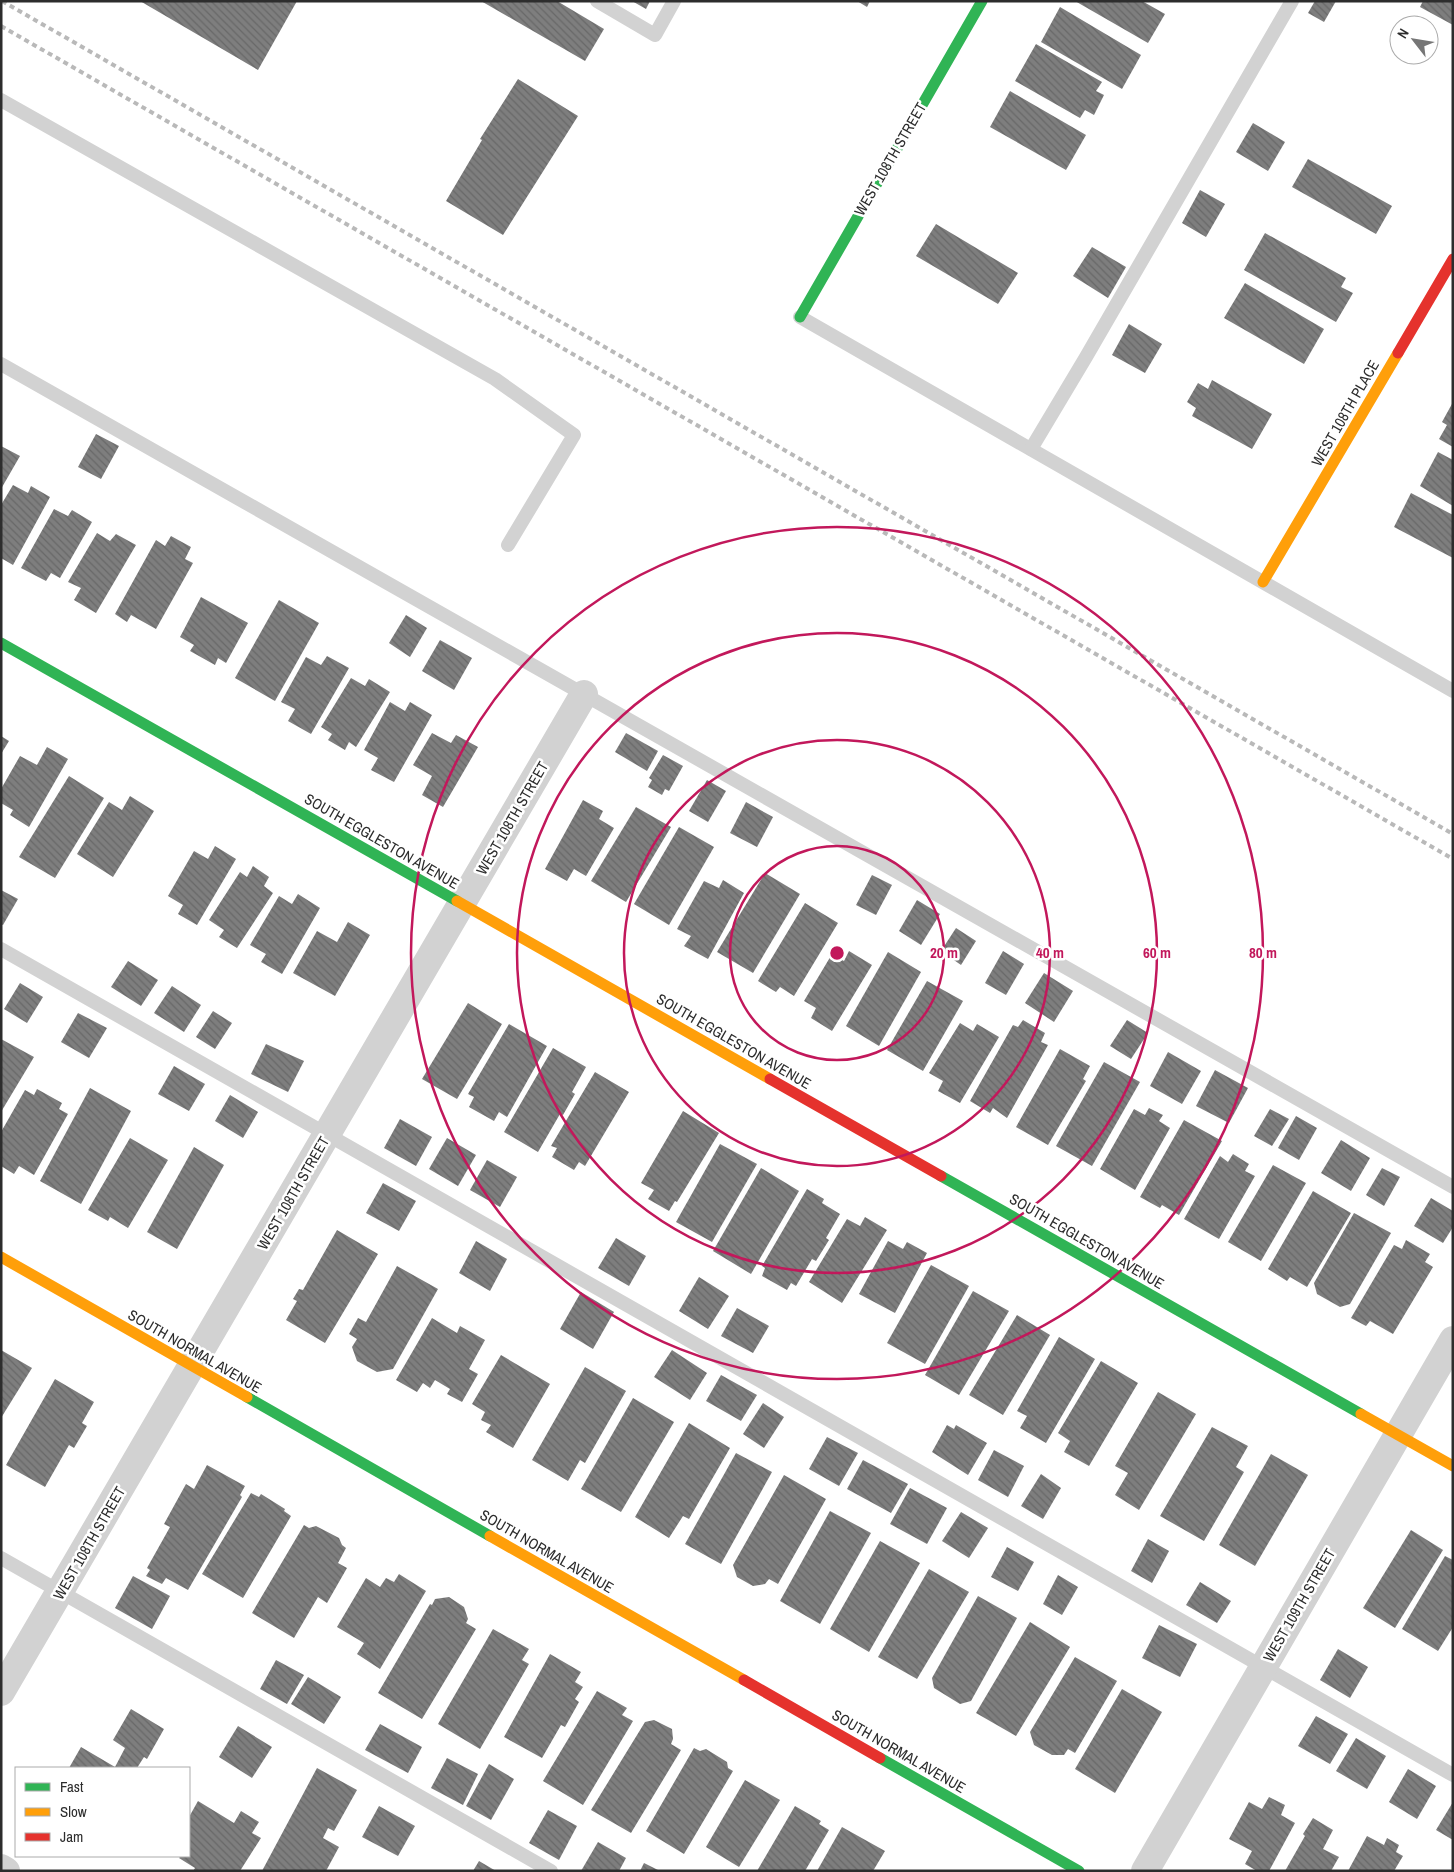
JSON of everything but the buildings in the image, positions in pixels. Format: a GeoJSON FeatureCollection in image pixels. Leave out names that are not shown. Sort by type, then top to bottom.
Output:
{"type":"FeatureCollection","features":[{"type":"Feature","properties":{"kind":"street","name":"WEST 108TH STREET"},"geometry":{"type":"LineString","coordinates":[[800,317],[982,1]]}},
{"type":"Feature","properties":{"kind":"street","name":"WEST 108TH PLACE"},"geometry":{"type":"LineString","coordinates":[[1263,582],[1453,259]]}},
{"type":"Feature","properties":{"kind":"street","name":"SOUTH EGGLESTON AVENUE"},"geometry":{"type":"LineString","coordinates":[[1,643],[1453,1466]]}},
{"type":"Feature","properties":{"kind":"street","name":"WEST 108TH STREET"},"geometry":{"type":"LineString","coordinates":[[1,1692],[584,694]]}},
{"type":"Feature","properties":{"kind":"street","name":"SOUTH NORMAL AVENUE"},"geometry":{"type":"LineString","coordinates":[[1,1257],[1079,1871]]}},
{"type":"Feature","properties":{"kind":"street","name":"WEST 109TH STREET"},"geometry":{"type":"LineString","coordinates":[[1145,1871],[1453,1340]]}},
{"type":"Feature","properties":{"kind":"street"},"geometry":{"type":"LineString","coordinates":[[1,1868],[6,1871]]}},
{"type":"Feature","properties":{"kind":"lane"},"geometry":{"type":"LineString","coordinates":[[597,1],[655,35],[674,1]]}},
{"type":"Feature","properties":{"kind":"lane"},"geometry":{"type":"LineString","coordinates":[[1031,449],[1292,1]]}},
{"type":"Feature","properties":{"kind":"lane"},"geometry":{"type":"LineString","coordinates":[[1,100],[495,379],[574,435],[508,544]]}},
{"type":"Feature","properties":{"kind":"lane"},"geometry":{"type":"LineString","coordinates":[[800,317],[1453,691]]}},
{"type":"Feature","properties":{"kind":"lane"},"geometry":{"type":"LineString","coordinates":[[1,364],[1453,1187]]}},
{"type":"Feature","properties":{"kind":"lane"},"geometry":{"type":"LineString","coordinates":[[1,949],[1453,1775]]}},
{"type":"Feature","properties":{"kind":"lane"},"geometry":{"type":"LineString","coordinates":[[1,1558],[550,1871]]}},
{"type":"Feature","properties":{"kind":"railway"},"geometry":{"type":"LineString","coordinates":[[2,1],[1453,834]]}},
{"type":"Feature","properties":{"kind":"railway"},"geometry":{"type":"LineString","coordinates":[[1,26],[1453,859]]}},
{"type":"Feature","properties":{"kind":"traffic: fast"},"geometry":{"type":"LineString","coordinates":[[800,317],[982,1]]}},
{"type":"Feature","properties":{"kind":"traffic: fast"},"geometry":{"type":"LineString","coordinates":[[1,643],[457,901]]}},
{"type":"Feature","properties":{"kind":"traffic: fast"},"geometry":{"type":"LineString","coordinates":[[941,1176],[1361,1414]]}},
{"type":"Feature","properties":{"kind":"traffic: fast"},"geometry":{"type":"LineString","coordinates":[[247,1397],[490,1536]]}},
{"type":"Feature","properties":{"kind":"traffic: fast"},"geometry":{"type":"LineString","coordinates":[[880,1758],[1079,1871]]}},
{"type":"Feature","properties":{"kind":"traffic: slow"},"geometry":{"type":"LineString","coordinates":[[1263,582],[1398,353]]}},
{"type":"Feature","properties":{"kind":"traffic: slow"},"geometry":{"type":"LineString","coordinates":[[457,901],[770,1079]]}},
{"type":"Feature","properties":{"kind":"traffic: slow"},"geometry":{"type":"LineString","coordinates":[[1,1257],[247,1397]]}},
{"type":"Feature","properties":{"kind":"traffic: slow"},"geometry":{"type":"LineString","coordinates":[[1361,1414],[1453,1466]]}},
{"type":"Feature","properties":{"kind":"traffic: slow"},"geometry":{"type":"LineString","coordinates":[[490,1536],[744,1680]]}},
{"type":"Feature","properties":{"kind":"traffic: jam"},"geometry":{"type":"LineString","coordinates":[[1398,353],[1453,259]]}},
{"type":"Feature","properties":{"kind":"traffic: jam"},"geometry":{"type":"LineString","coordinates":[[770,1079],[941,1176]]}},
{"type":"Feature","properties":{"kind":"traffic: jam"},"geometry":{"type":"LineString","coordinates":[[744,1680],[880,1758]]}}]}
